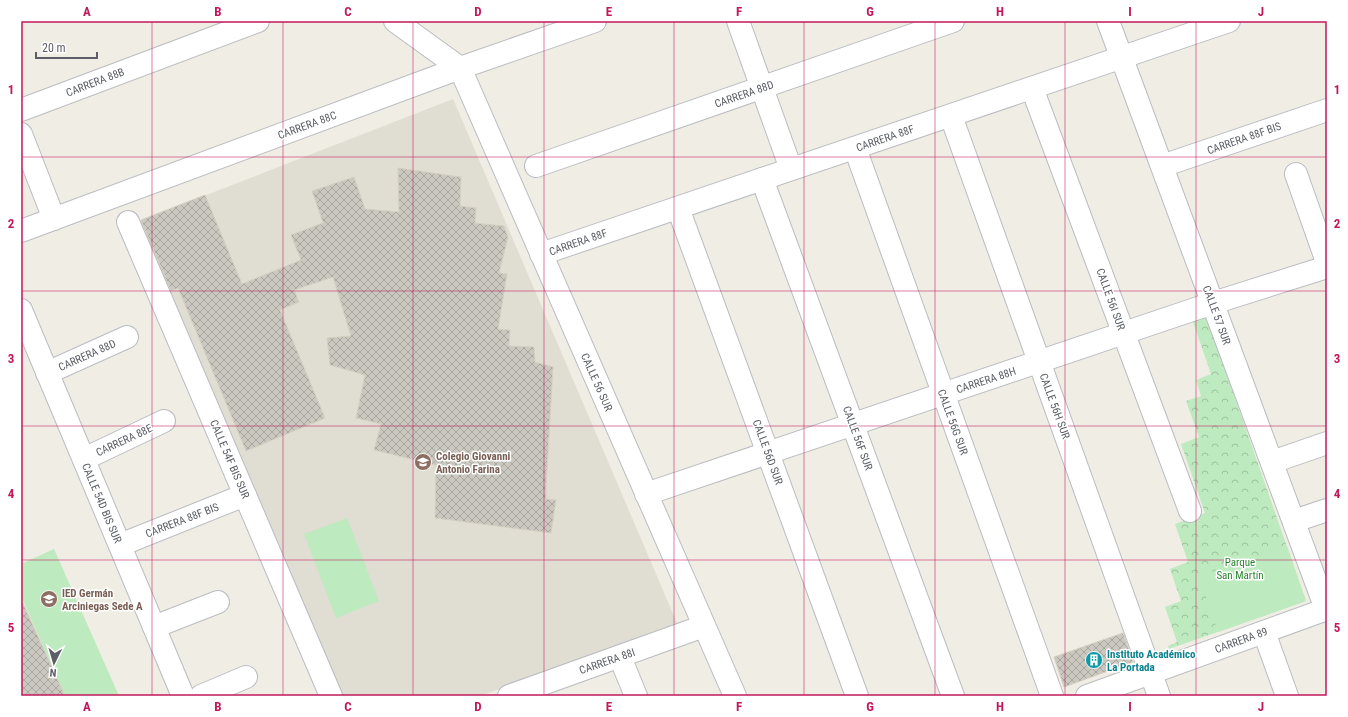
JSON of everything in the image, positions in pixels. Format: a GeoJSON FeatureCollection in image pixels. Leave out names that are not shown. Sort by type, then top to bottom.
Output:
{"type":"FeatureCollection","features":[{"type":"Feature","properties":{"kind":"street","name":"CARRERA 88B"},"geometry":{"type":"LineString","coordinates":[[21,110],[258,21]]}},
{"type":"Feature","properties":{"kind":"street"},"geometry":{"type":"LineString","coordinates":[[395,21],[460,68]]}},
{"type":"Feature","properties":{"kind":"street","name":"CARRERA 88C"},"geometry":{"type":"LineString","coordinates":[[21,231],[460,68],[595,21]]}},
{"type":"Feature","properties":{"kind":"street"},"geometry":{"type":"LineString","coordinates":[[738,21],[791,169]]}},
{"type":"Feature","properties":{"kind":"street","name":"CARRERA 88D"},"geometry":{"type":"LineString","coordinates":[[536,166],[953,21]]}},
{"type":"Feature","properties":{"kind":"street","name":"CALLE 57 SUR"},"geometry":{"type":"LineString","coordinates":[[1108,21],[1327,609]]}},
{"type":"Feature","properties":{"kind":"street","name":"CARRERA 88F"},"geometry":{"type":"LineString","coordinates":[[542,254],[1229,21]]}},
{"type":"Feature","properties":{"kind":"street","name":"CALLE 56 SUR"},"geometry":{"type":"LineString","coordinates":[[460,68],[735,696]]}},
{"type":"Feature","properties":{"kind":"street","name":"CALLE 56I SUR"},"geometry":{"type":"LineString","coordinates":[[1032,88],[1190,511]]}},
{"type":"Feature","properties":{"kind":"street","name":"CARRERA 88F BIS"},"geometry":{"type":"LineString","coordinates":[[1162,166],[1327,110]]}},
{"type":"Feature","properties":{"kind":"street","name":"CALLE 56H SUR"},"geometry":{"type":"LineString","coordinates":[[951,116],[1159,696]]}},
{"type":"Feature","properties":{"kind":"street"},"geometry":{"type":"LineString","coordinates":[[21,134],[54,219]]}},
{"type":"Feature","properties":{"kind":"street","name":"CALLE 56G SUR"},"geometry":{"type":"LineString","coordinates":[[855,148],[1052,696]]}},
{"type":"Feature","properties":{"kind":"street"},"geometry":{"type":"LineString","coordinates":[[1296,174],[1327,262]]}},
{"type":"Feature","properties":{"kind":"street","name":"CALLE 56F SUR"},"geometry":{"type":"LineString","coordinates":[[762,179],[953,696]]}},
{"type":"Feature","properties":{"kind":"street","name":"CALLE 56D SUR"},"geometry":{"type":"LineString","coordinates":[[678,208],[858,696]]}},
{"type":"Feature","properties":{"kind":"street","name":"CALLE 54F BIS SUR"},"geometry":{"type":"LineString","coordinates":[[128,222],[331,696]]}},
{"type":"Feature","properties":{"kind":"street","name":"CARRERA 88H"},"geometry":{"type":"LineString","coordinates":[[646,494],[1212,303],[1327,267]]}},
{"type":"Feature","properties":{"kind":"street","name":"CALLE 54D BIS SUR"},"geometry":{"type":"LineString","coordinates":[[21,310],[183,696]]}},
{"type":"Feature","properties":{"kind":"street","name":"CARRERA 88D"},"geometry":{"type":"LineString","coordinates":[[48,373],[127,337]]}},
{"type":"Feature","properties":{"kind":"street","name":"CARRERA 88E"},"geometry":{"type":"LineString","coordinates":[[84,459],[164,421]]}},
{"type":"Feature","properties":{"kind":"street"},"geometry":{"type":"LineString","coordinates":[[1272,462],[1327,443]]}},
{"type":"Feature","properties":{"kind":"street","name":"CARRERA 88F BIS"},"geometry":{"type":"LineString","coordinates":[[120,545],[245,495]]}},
{"type":"Feature","properties":{"kind":"street"},"geometry":{"type":"LineString","coordinates":[[1294,521],[1327,510]]}},
{"type":"Feature","properties":{"kind":"street"},"geometry":{"type":"LineString","coordinates":[[154,627],[218,602]]}},
{"type":"Feature","properties":{"kind":"street","name":"CARRERA 89"},"geometry":{"type":"LineString","coordinates":[[1087,696],[1327,609]]}},
{"type":"Feature","properties":{"kind":"street","name":"CARRERA 88I"},"geometry":{"type":"LineString","coordinates":[[509,696],[704,626]]}},
{"type":"Feature","properties":{"kind":"street"},"geometry":{"type":"LineString","coordinates":[[1264,632],[1287,696]]}},
{"type":"Feature","properties":{"kind":"street"},"geometry":{"type":"LineString","coordinates":[[620,656],[636,696]]}},
{"type":"Feature","properties":{"kind":"street"},"geometry":{"type":"LineString","coordinates":[[201,696],[246,677]]}},
{"type":"Feature","properties":{"kind":"shaded area","name":"Colegio Giovanni Antonio Farina"},"geometry":{"type":"Polygon","coordinates":[[[453,99],[677,623],[480,696],[339,696],[137,222],[453,99]]]}},
{"type":"Feature","properties":{"kind":"green space","name":"Parque San Martín"},"geometry":{"type":"Polygon","coordinates":[[[1206,315],[1306,601],[1169,649],[1168,646],[1177,642],[1165,607],[1181,601],[1170,569],[1188,562],[1175,524],[1205,513],[1181,444],[1199,437],[1186,401],[1201,396],[1196,380],[1211,374],[1192,319],[1206,315]]]}},
{"type":"Feature","properties":{"kind":"green space"},"geometry":{"type":"Polygon","coordinates":[[[347,518],[379,601],[336,618],[304,534],[347,518]]]}},
{"type":"Feature","properties":{"kind":"green space"},"geometry":{"type":"Polygon","coordinates":[[[1287,546],[1306,601],[1218,632],[1199,576],[1287,546]]]}},
{"type":"Feature","properties":{"kind":"green space","name":"IED Germán Arciniegas Sede A"},"geometry":{"type":"Polygon","coordinates":[[[54,549],[119,696],[65,696],[21,596],[21,564],[54,549]]]}},
{"type":"Feature","properties":{"kind":"building"},"geometry":{"type":"Polygon","coordinates":[[[398,168],[461,177],[460,206],[476,208],[475,223],[504,226],[508,237],[499,273],[507,274],[498,329],[510,330],[509,346],[534,347],[535,362],[553,367],[546,486],[546,499],[556,500],[551,533],[435,518],[436,465],[374,450],[381,424],[356,418],[365,375],[330,365],[327,338],[351,336],[333,277],[294,290],[299,302],[280,310],[325,418],[246,451],[178,288],[171,291],[141,220],[205,195],[242,284],[301,260],[291,235],[323,223],[312,191],[354,177],[365,209],[399,212],[398,168]]]}},
{"type":"Feature","properties":{"kind":"building"},"geometry":{"type":"Polygon","coordinates":[[[21,599],[46,654],[65,696],[21,696],[21,599]]]}},
{"type":"Feature","properties":{"kind":"building","name":"Instituto Académico La Portada"},"geometry":{"type":"Polygon","coordinates":[[[1123,633],[1133,662],[1064,687],[1054,657],[1123,633]]]}},
{"type":"Feature","properties":{"kind":"place","name":"Colegio Giovanni Antonio Farina"},"geometry":{"type":"Point","coordinates":[423,462]}},
{"type":"Feature","properties":{"kind":"place","name":"IED Germán Arciniegas Sede A"},"geometry":{"type":"Point","coordinates":[49,599]}},
{"type":"Feature","properties":{"kind":"place","name":"Instituto Académico La Portada"},"geometry":{"type":"Point","coordinates":[1094,660]}}]}
